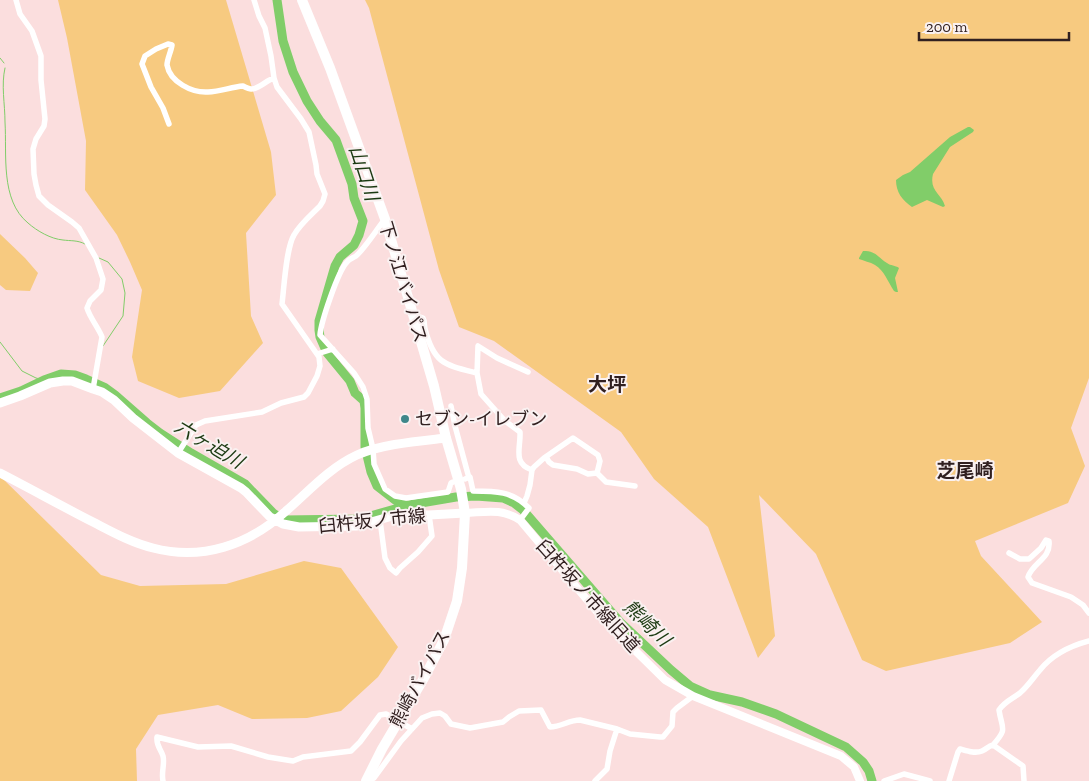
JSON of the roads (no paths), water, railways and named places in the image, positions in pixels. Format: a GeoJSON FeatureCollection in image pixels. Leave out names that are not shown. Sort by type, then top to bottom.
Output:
{"type":"FeatureCollection","features":[{"type":"Feature","properties":{"kind":"highway","name":"下ノ江バイパス"},"geometry":{"type":"LineString","coordinates":[[302,0],[330,68],[385,219],[434,386],[452,458],[462,482],[465,513]]}},
{"type":"Feature","properties":{"kind":"highway","name":"熊崎バイパス"},"geometry":{"type":"LineString","coordinates":[[367,779],[444,640],[457,601],[461,576],[465,513]]}},
{"type":"Feature","properties":{"kind":"main road","name":"臼杵坂ノ市線"},"geometry":{"type":"LineString","coordinates":[[0,403],[50,383],[72,382],[93,388],[114,400],[133,418],[241,488],[270,517],[283,524],[300,527],[357,526],[396,515],[465,513]]}},
{"type":"Feature","properties":{"kind":"main road"},"geometry":{"type":"LineString","coordinates":[[371,450],[445,433]]}},
{"type":"Feature","properties":{"kind":"main road","name":"臼杵坂ノ市線"},"geometry":{"type":"LineString","coordinates":[[0,473],[131,542],[155,549],[186,553],[211,551],[233,545],[256,534],[285,512],[334,468],[371,450]]}},
{"type":"Feature","properties":{"kind":"street"},"geometry":{"type":"LineString","coordinates":[[16,0],[20,14],[32,31],[40,56],[40,80],[45,119],[44,126],[36,139],[33,149],[36,185],[40,196],[48,205],[79,228],[96,258],[104,279],[101,290],[86,308],[102,337],[93,388]]}},
{"type":"Feature","properties":{"kind":"street"},"geometry":{"type":"LineString","coordinates":[[181,449],[196,425],[205,421],[262,412],[281,403],[304,397],[308,393],[320,366],[320,356],[282,304],[289,246],[292,237],[320,206],[325,194],[317,174],[309,132],[277,87],[265,28],[254,0]]}},
{"type":"Feature","properties":{"kind":"street"},"geometry":{"type":"LineString","coordinates":[[169,124],[142,64],[145,56],[163,45],[168,44],[172,46],[167,64],[173,76],[180,84],[194,90],[206,92],[243,86],[253,89],[268,79],[274,78]]}},
{"type":"Feature","properties":{"kind":"street"},"geometry":{"type":"LineString","coordinates":[[385,219],[358,255],[346,262],[323,320],[320,335],[354,373],[363,387],[367,399],[368,428],[374,464],[385,489],[395,496],[406,498],[445,493],[448,492],[451,483],[462,482],[470,477],[473,491],[502,492],[524,503],[529,508],[521,519]]}},
{"type":"Feature","properties":{"kind":"street"},"geometry":{"type":"LineString","coordinates":[[414,318],[423,318],[424,327],[432,349],[443,363],[477,374]]}},
{"type":"Feature","properties":{"kind":"street"},"geometry":{"type":"LineString","coordinates":[[528,372],[497,358],[478,346],[477,374],[481,394],[502,418],[520,432],[518,452],[520,460],[523,466],[532,470]]}},
{"type":"Feature","properties":{"kind":"street"},"geometry":{"type":"LineString","coordinates":[[318,353],[332,349]]}},
{"type":"Feature","properties":{"kind":"street"},"geometry":{"type":"LineString","coordinates":[[451,406],[463,454],[462,482]]}},
{"type":"Feature","properties":{"kind":"street"},"geometry":{"type":"LineString","coordinates":[[445,433],[455,426]]}},
{"type":"Feature","properties":{"kind":"street"},"geometry":{"type":"LineString","coordinates":[[524,503],[530,485],[532,470],[539,462],[573,438],[598,455],[600,461],[597,473]]}},
{"type":"Feature","properties":{"kind":"street"},"geometry":{"type":"LineString","coordinates":[[452,458],[463,454]]}},
{"type":"Feature","properties":{"kind":"street"},"geometry":{"type":"LineString","coordinates":[[546,457],[553,465],[577,469],[588,474],[597,473]]}},
{"type":"Feature","properties":{"kind":"street"},"geometry":{"type":"LineString","coordinates":[[597,473],[606,482],[635,486]]}},
{"type":"Feature","properties":{"kind":"street","name":"臼杵坂ノ市線旧道"},"geometry":{"type":"LineString","coordinates":[[465,513],[498,511],[521,519],[604,620],[665,680],[693,696],[841,756],[854,767],[860,781]]}},
{"type":"Feature","properties":{"kind":"street"},"geometry":{"type":"LineString","coordinates":[[380,520],[385,558],[390,568],[396,573],[432,536],[429,515]]}},
{"type":"Feature","properties":{"kind":"street"},"geometry":{"type":"LineString","coordinates":[[1009,553],[1020,558],[1029,559],[1041,548],[1046,540],[1049,541],[1048,553],[1030,572],[1028,577],[1032,583],[1071,597],[1083,605],[1089,613]]}},
{"type":"Feature","properties":{"kind":"street"},"geometry":{"type":"LineString","coordinates":[[949,781],[960,749],[980,752],[989,745],[993,745],[1001,736],[1004,731],[1000,710],[1003,705],[1020,693],[1045,664],[1058,653],[1089,641]]}},
{"type":"Feature","properties":{"kind":"street"},"geometry":{"type":"LineString","coordinates":[[367,779],[374,778],[410,728],[422,718],[440,713],[451,724],[470,728],[503,722],[519,711],[541,710],[550,727],[557,727],[573,720],[580,720],[635,735],[663,737],[672,726],[673,712],[693,696]]}},
{"type":"Feature","properties":{"kind":"street"},"geometry":{"type":"LineString","coordinates":[[163,781],[164,757],[156,743],[157,737],[198,747],[231,746],[268,757],[293,761],[303,757],[351,752],[380,715],[386,714],[410,728]]}},
{"type":"Feature","properties":{"kind":"street"},"geometry":{"type":"LineString","coordinates":[[595,781],[607,769],[617,729]]}},
{"type":"Feature","properties":{"kind":"street"},"geometry":{"type":"LineString","coordinates":[[993,745],[1023,766],[1024,781]]}},
{"type":"Feature","properties":{"kind":"street"},"geometry":{"type":"LineString","coordinates":[[884,781],[904,774],[930,781]]}},
{"type":"Feature","properties":{"kind":"waterway","name":"山口川"},"geometry":{"type":"LineString","coordinates":[[277,0],[283,41],[293,72],[307,101],[320,121],[336,140],[363,221],[354,245],[340,257],[335,266],[319,321],[320,337],[327,353],[350,381],[355,393],[364,401],[365,447],[371,472],[377,486],[395,500],[409,505]]}},
{"type":"Feature","properties":{"kind":"waterway"},"geometry":{"type":"LineString","coordinates":[[0,58],[4,63]]}},
{"type":"Feature","properties":{"kind":"waterway"},"geometry":{"type":"LineString","coordinates":[[5,68],[3,88],[6,162],[9,189],[13,202],[19,213],[40,232],[54,238],[85,244]]}},
{"type":"Feature","properties":{"kind":"waterway"},"geometry":{"type":"LineString","coordinates":[[99,258],[108,262],[122,279],[125,293],[123,316],[103,346]]}},
{"type":"Feature","properties":{"kind":"waterway"},"geometry":{"type":"LineString","coordinates":[[0,342],[22,371],[44,380]]}},
{"type":"Feature","properties":{"kind":"waterway","name":"熊崎川"},"geometry":{"type":"LineString","coordinates":[[0,398],[61,374],[75,375],[86,379],[104,387],[115,395],[160,433],[245,484],[273,513],[283,520],[360,519],[409,505],[456,497],[503,498],[523,510],[620,622],[690,686],[710,695],[742,702],[776,714],[846,747],[863,762],[869,771],[872,781]]}},
{"type":"Feature","properties":{"kind":"place","name":"セブン-イレブン"},"geometry":{"type":"Point","coordinates":[405,419]}},
{"type":"Feature","properties":{"kind":"district","name":"大坪"},"geometry":{"type":"Point","coordinates":[607,384]}},
{"type":"Feature","properties":{"kind":"district","name":"芝尾崎"},"geometry":{"type":"Point","coordinates":[965,470]}},
{"type":"Feature","properties":{"kind":"water label","name":"六ヶ迫川"},"geometry":{"type":"Point","coordinates":[209,444]}}]}
